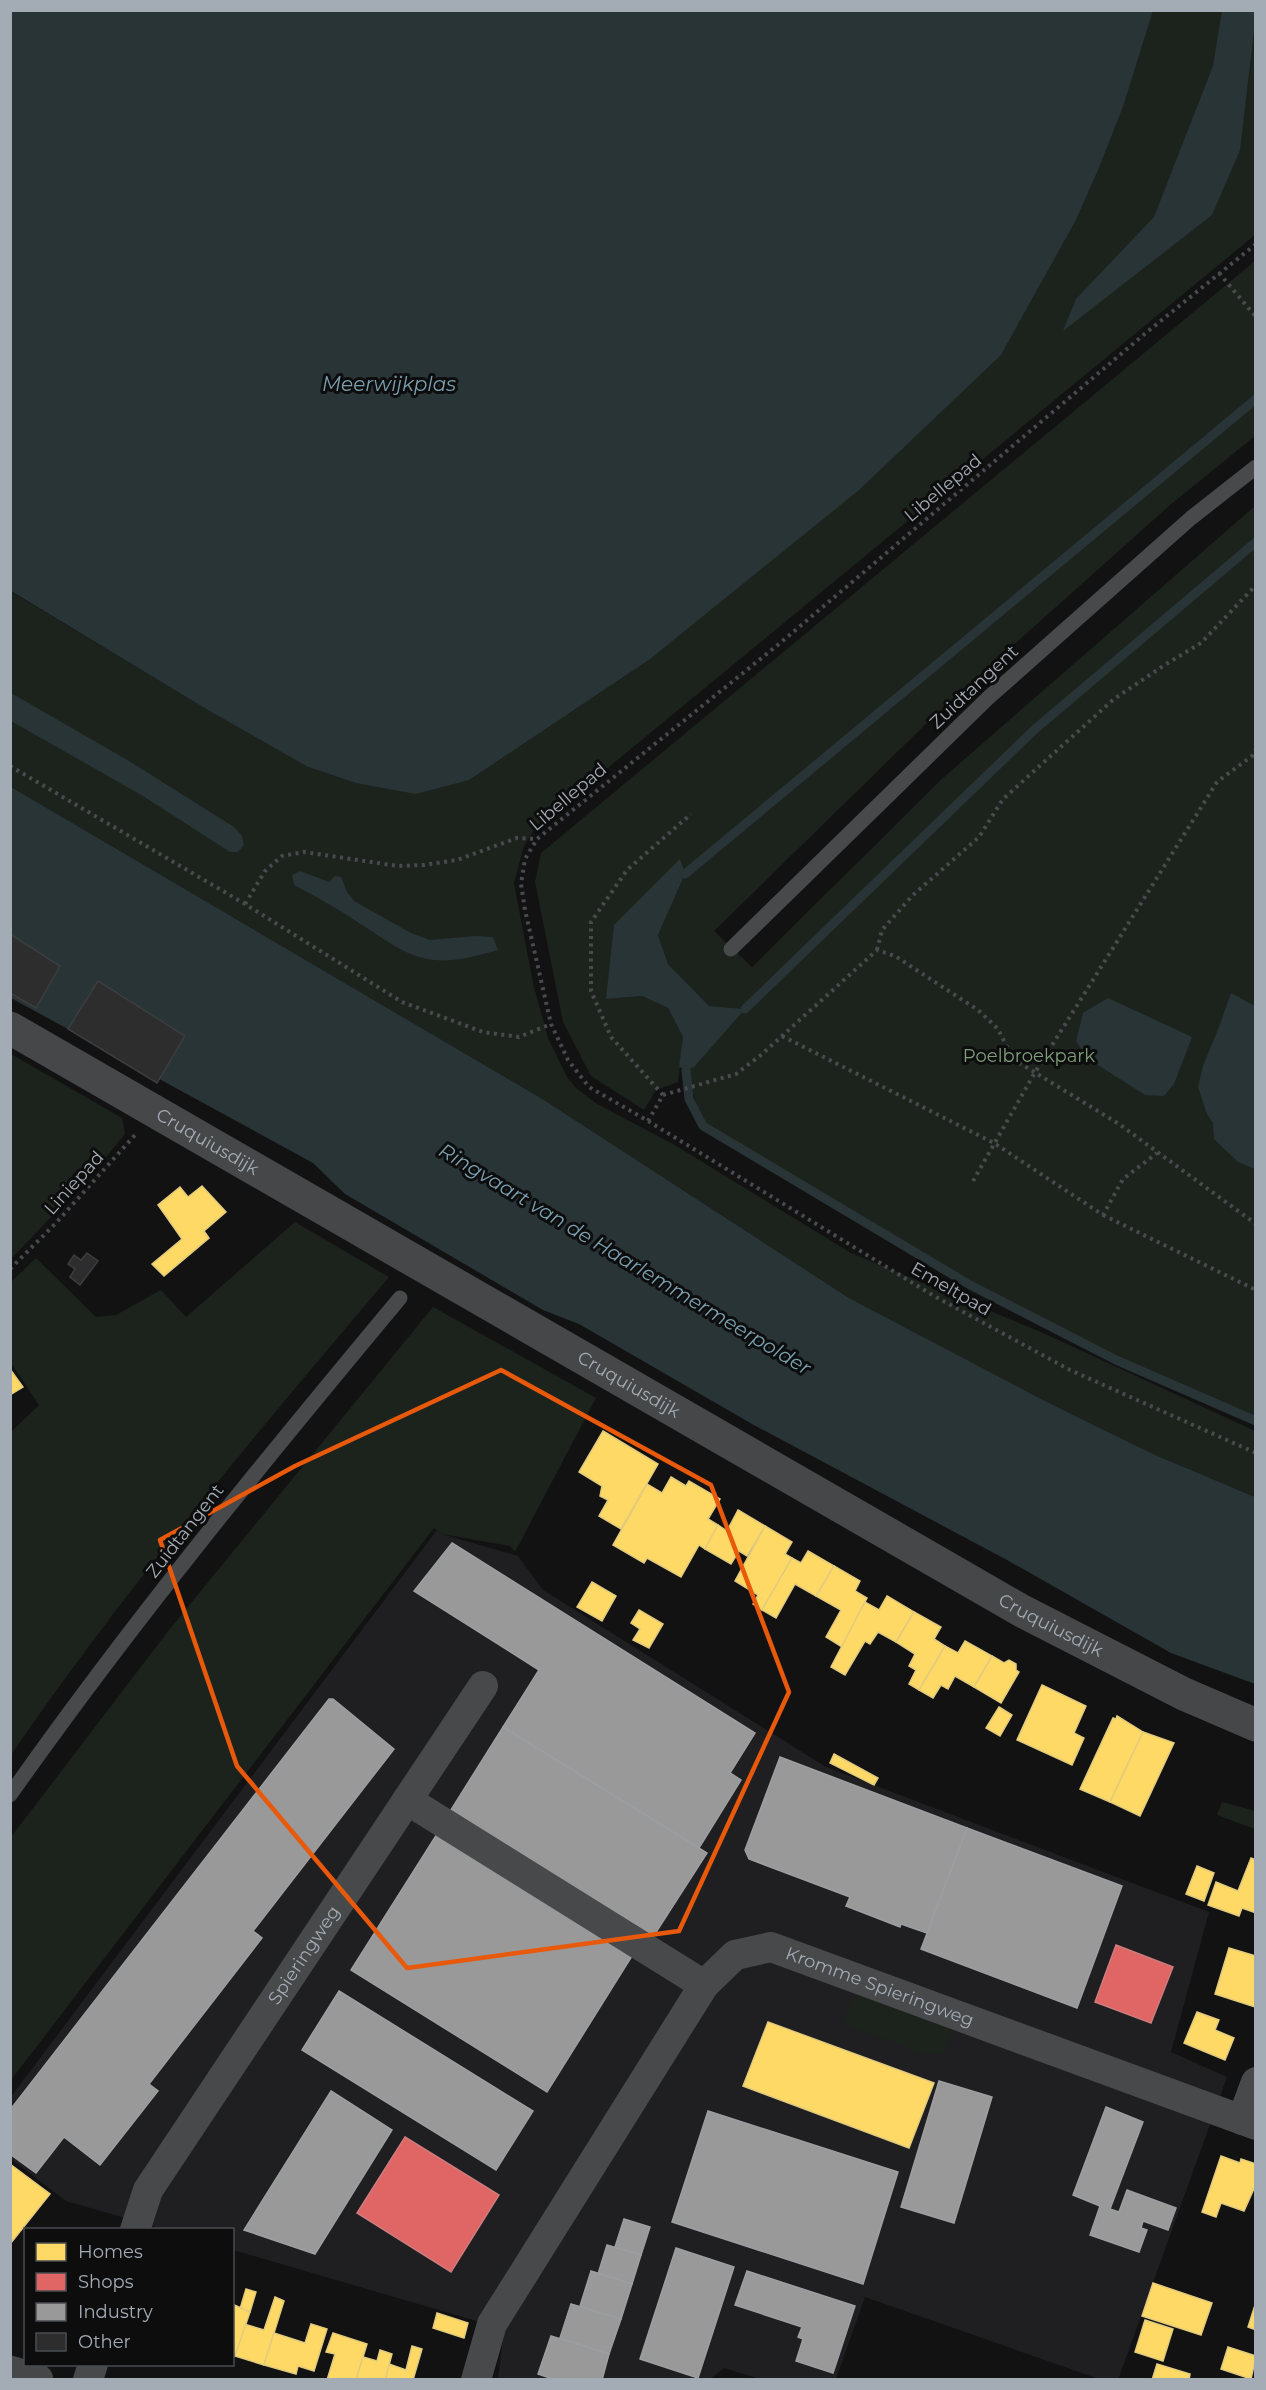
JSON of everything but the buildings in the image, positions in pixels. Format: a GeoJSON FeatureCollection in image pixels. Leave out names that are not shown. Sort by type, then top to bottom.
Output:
{"type":"FeatureCollection","features":[{"type":"Feature","properties":{"kind":"street","name":"Cruquiusdijk"},"geometry":{"type":"LineString","coordinates":[[10,1028],[1022,1611],[1194,1699],[1256,1725]]}},
{"type":"Feature","properties":{"kind":"street","name":"Spieringweg"},"geometry":{"type":"LineString","coordinates":[[135,2228],[148,2190],[483,1686]]}},
{"type":"Feature","properties":{"kind":"street"},"geometry":{"type":"LineString","coordinates":[[407,1800],[704,1985]]}},
{"type":"Feature","properties":{"kind":"street","name":"Kromme Spieringweg"},"geometry":{"type":"LineString","coordinates":[[476,2379],[492,2324],[704,1985],[735,1955],[771,1947],[1249,2122]]}},
{"type":"Feature","properties":{"kind":"street"},"geometry":{"type":"LineString","coordinates":[[1249,2122],[1256,2082]]}},
{"type":"Feature","properties":{"kind":"street"},"geometry":{"type":"LineString","coordinates":[[10,2372],[37,2379]]}},
{"type":"Feature","properties":{"kind":"lane","name":"Zuidtangent"},"geometry":{"type":"LineString","coordinates":[[731,949],[988,698],[1191,518],[1256,467]]}},
{"type":"Feature","properties":{"kind":"lane","name":"Zuidtangent"},"geometry":{"type":"LineString","coordinates":[[10,1795],[168,1582],[283,1438],[400,1298]]}},
{"type":"Feature","properties":{"kind":"path","name":"Libellepad"},"geometry":{"type":"LineString","coordinates":[[648,1121],[589,1087],[568,1060],[551,1023],[521,884],[525,860],[537,839],[778,644],[1256,244]]}},
{"type":"Feature","properties":{"kind":"path"},"geometry":{"type":"LineString","coordinates":[[1220,273],[1256,317]]}},
{"type":"Feature","properties":{"kind":"path"},"geometry":{"type":"LineString","coordinates":[[648,1121],[663,1095],[736,1074],[782,1036],[877,950],[882,930],[912,896],[979,837],[1003,799],[1114,699],[1201,643],[1256,585]]}},
{"type":"Feature","properties":{"kind":"path"},"geometry":{"type":"LineString","coordinates":[[973,1181],[1034,1074],[1217,782],[1252,756],[1256,749]]}},
{"type":"Feature","properties":{"kind":"path"},"geometry":{"type":"LineString","coordinates":[[10,766],[245,904],[402,1002],[483,1032],[519,1037],[551,1023]]}},
{"type":"Feature","properties":{"kind":"path"},"geometry":{"type":"LineString","coordinates":[[663,1095],[611,1037],[591,991],[591,922],[627,870],[691,814]]}},
{"type":"Feature","properties":{"kind":"path"},"geometry":{"type":"LineString","coordinates":[[245,904],[265,871],[282,856],[304,852],[398,866],[424,865],[457,860],[517,838],[537,839]]}},
{"type":"Feature","properties":{"kind":"path"},"geometry":{"type":"LineString","coordinates":[[877,950],[894,956],[978,1010],[998,1029],[1013,1059],[1034,1074],[1119,1124],[1256,1224]]}},
{"type":"Feature","properties":{"kind":"path"},"geometry":{"type":"LineString","coordinates":[[782,1036],[994,1143],[1103,1215],[1256,1290]]}},
{"type":"Feature","properties":{"kind":"path","name":"Liniepad"},"geometry":{"type":"LineString","coordinates":[[10,1269],[118,1155],[152,1109]]}},
{"type":"Feature","properties":{"kind":"path","name":"Emeltpad"},"geometry":{"type":"LineString","coordinates":[[648,1121],[934,1296],[1070,1370],[1256,1453]]}},
{"type":"Feature","properties":{"kind":"path"},"geometry":{"type":"LineString","coordinates":[[1103,1215],[1123,1179],[1157,1153]]}},
{"type":"Feature","properties":{"kind":"highlighted area"},"geometry":{"type":"Polygon","coordinates":[[[501,1370],[711,1485],[789,1692],[679,1931],[407,1968],[237,1766],[160,1540],[295,1466],[501,1370]]]}},
{"type":"Feature","properties":{"kind":"shaded area"},"geometry":{"type":"Polygon","coordinates":[[[437,1530],[442,1534],[518,1556],[543,1590],[826,1767],[1209,1912],[1171,2052],[1227,2077],[1118,2380],[1099,2379],[865,2297],[836,2379],[760,2379],[724,2368],[710,2379],[498,2379],[504,2329],[234,2250],[234,2228],[160,2228],[66,2201],[11,2159],[10,2098],[437,1530]]]}},
{"type":"Feature","properties":{"kind":"green space"},"geometry":{"type":"Polygon","coordinates":[[[1153,11],[1255,11],[1255,235],[534,830],[524,846],[514,883],[533,983],[548,1038],[567,1077],[576,1088],[597,1104],[673,1144],[851,1253],[1043,1333],[1255,1431],[1255,1497],[1153,1454],[1045,1401],[849,1298],[544,1100],[11,787],[10,591],[206,709],[306,766],[1001,355],[1075,222],[1099,168],[1123,107],[1153,11]]]}},
{"type":"Feature","properties":{"kind":"green space","name":"Poelbroekpark"},"geometry":{"type":"Polygon","coordinates":[[[1255,261],[1255,436],[1170,505],[933,717],[714,931],[752,967],[943,778],[1255,506],[1255,1421],[1116,1360],[970,1285],[703,1126],[686,1070],[745,1009],[709,1006],[668,964],[658,935],[685,874],[606,999],[642,996],[668,1008],[683,1037],[678,1082],[656,1090],[644,1110],[591,1076],[563,1022],[535,882],[541,853],[1255,261]]]}},
{"type":"Feature","properties":{"kind":"green space"},"geometry":{"type":"Polygon","coordinates":[[[11,1054],[122,1118],[125,1134],[92,1174],[11,1259],[11,1054]]]}},
{"type":"Feature","properties":{"kind":"green space"},"geometry":{"type":"Polygon","coordinates":[[[295,1222],[389,1277],[194,1511],[100,1631],[11,1755],[11,1432],[39,1405],[11,1363],[11,1282],[36,1258],[96,1317],[116,1315],[161,1290],[186,1317],[295,1222]]]}},
{"type":"Feature","properties":{"kind":"green space"},"geometry":{"type":"Polygon","coordinates":[[[433,1307],[596,1398],[515,1552],[510,1546],[442,1534],[434,1528],[11,2080],[11,1837],[169,1630],[433,1307]]]}},
{"type":"Feature","properties":{"kind":"green space"},"geometry":{"type":"Polygon","coordinates":[[[1222,1802],[1255,1811],[1255,1829],[1217,1815],[1222,1802]]]}},
{"type":"Feature","properties":{"kind":"green space"},"geometry":{"type":"Polygon","coordinates":[[[856,1991],[952,2028],[945,2053],[928,2055],[849,2026],[844,2019],[856,1991]]]}},
{"type":"Feature","properties":{"kind":"water","name":"Meerwijkplas"},"geometry":{"type":"Polygon","coordinates":[[[10,11],[1153,11],[1123,107],[1099,168],[1075,222],[1001,355],[859,490],[650,659],[469,780],[416,794],[356,783],[306,766],[206,709],[11,591],[10,11]]]}},
{"type":"Feature","properties":{"kind":"water"},"geometry":{"type":"Polygon","coordinates":[[[1222,11],[1255,11],[1256,13],[1240,150],[1212,215],[1063,331],[1076,299],[1154,217],[1213,66],[1222,11]]]}},
{"type":"Feature","properties":{"kind":"water"},"geometry":{"type":"Polygon","coordinates":[[[11,693],[129,761],[234,827],[242,836],[244,845],[238,852],[230,852],[143,796],[11,721],[11,693]]]}},
{"type":"Feature","properties":{"kind":"water","name":"Ringvaart van de Haarlemmermeerpolder"},"geometry":{"type":"Polygon","coordinates":[[[11,787],[544,1100],[849,1298],[1045,1401],[1153,1454],[1255,1497],[1255,1684],[1171,1653],[1007,1560],[752,1424],[579,1324],[543,1310],[345,1194],[313,1163],[11,998],[11,787]]]}},
{"type":"Feature","properties":{"kind":"water"},"geometry":{"type":"Polygon","coordinates":[[[680,859],[685,874],[658,935],[668,964],[709,1006],[745,1009],[694,1067],[686,1070],[679,1067],[683,1037],[668,1008],[642,996],[606,999],[614,925],[680,859]]]}},
{"type":"Feature","properties":{"kind":"water"},"geometry":{"type":"Polygon","coordinates":[[[300,871],[329,882],[335,876],[341,877],[347,892],[354,901],[411,933],[430,940],[476,936],[493,937],[498,950],[450,960],[434,960],[413,955],[394,946],[294,885],[292,875],[300,871]]]}},
{"type":"Feature","properties":{"kind":"water"},"geometry":{"type":"Polygon","coordinates":[[[1231,993],[1255,1006],[1255,1169],[1238,1162],[1214,1139],[1213,1123],[1207,1114],[1198,1087],[1203,1066],[1231,993]]]}},
{"type":"Feature","properties":{"kind":"water"},"geometry":{"type":"Polygon","coordinates":[[[1108,998],[1192,1037],[1174,1084],[1164,1096],[1145,1095],[1087,1058],[1076,1041],[1083,1013],[1108,998]]]}},
{"type":"Feature","properties":{"kind":"waterway"},"geometry":{"type":"LineString","coordinates":[[685,874],[1256,399]]}},
{"type":"Feature","properties":{"kind":"waterway"},"geometry":{"type":"LineString","coordinates":[[745,1009],[1034,730],[1256,542]]}},
{"type":"Feature","properties":{"kind":"waterway"},"geometry":{"type":"LineString","coordinates":[[686,1070],[689,1099],[703,1126],[970,1285],[1116,1360],[1256,1421]]}}]}
